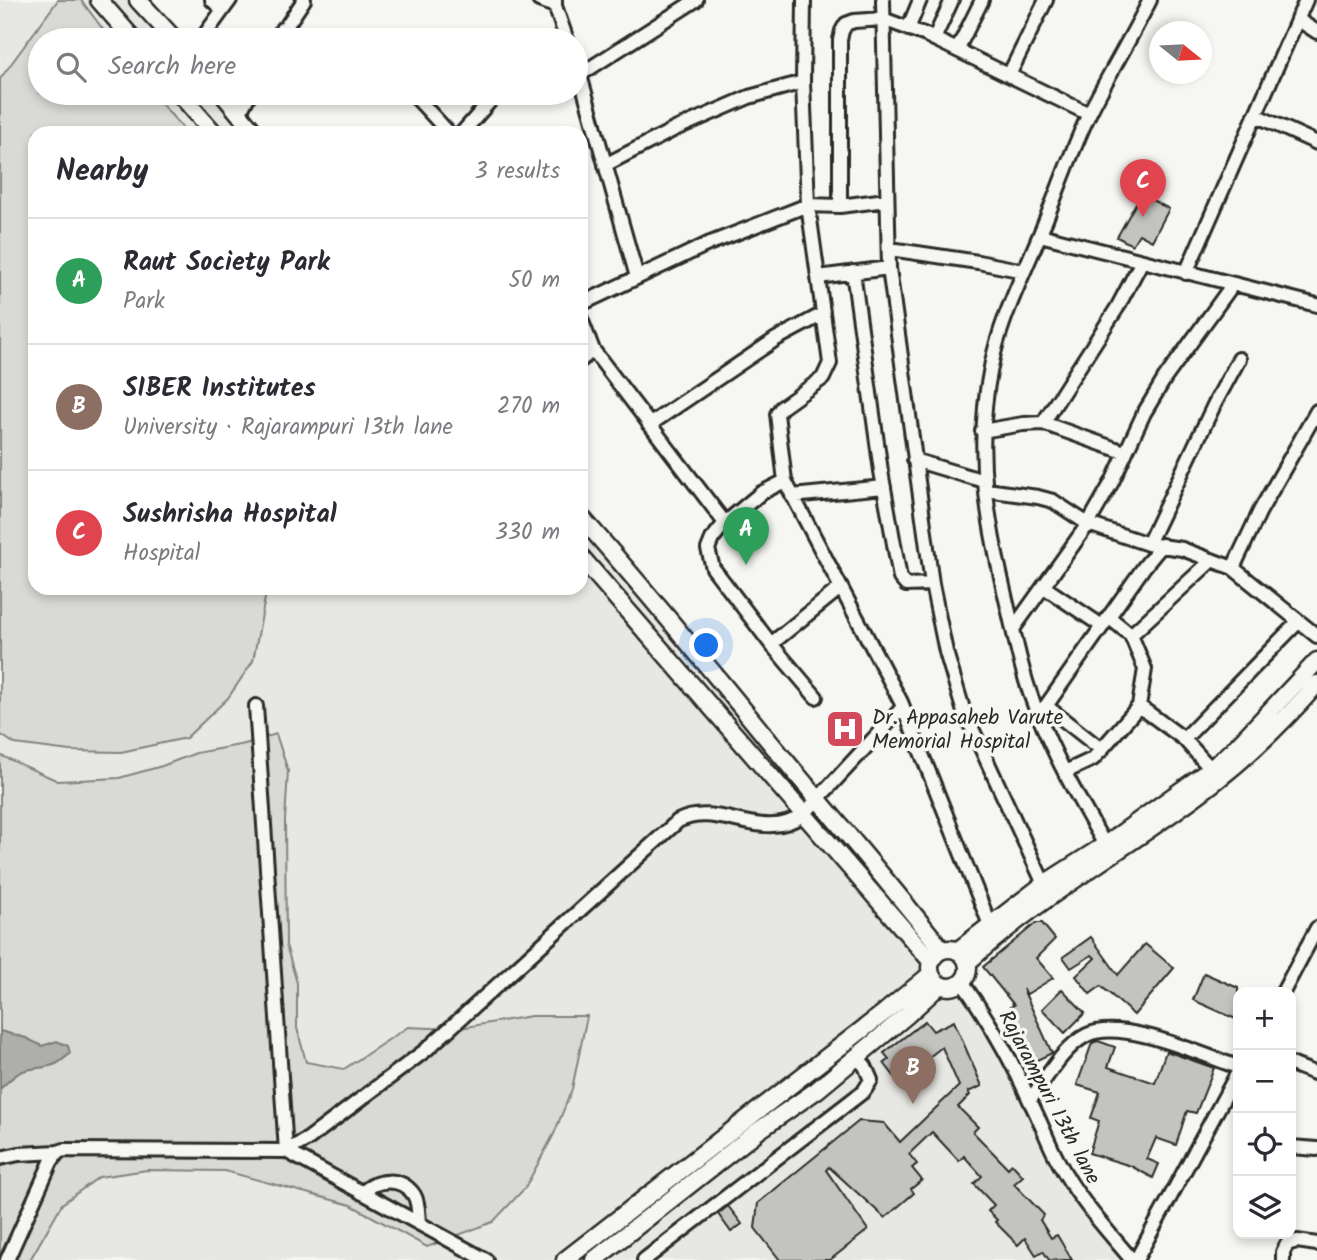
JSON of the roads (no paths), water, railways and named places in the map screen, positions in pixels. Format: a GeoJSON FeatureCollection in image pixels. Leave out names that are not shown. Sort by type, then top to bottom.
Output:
{"type":"FeatureCollection","features":[{"type":"Feature","properties":{"kind":"main road"},"geometry":{"type":"LineString","coordinates":[[99,0],[124,28]]}},
{"type":"Feature","properties":{"kind":"main road"},"geometry":{"type":"LineString","coordinates":[[138,0],[164,28]]}},
{"type":"Feature","properties":{"kind":"main road"},"geometry":{"type":"LineString","coordinates":[[190,105],[208,126]]}},
{"type":"Feature","properties":{"kind":"main road"},"geometry":{"type":"LineString","coordinates":[[232,105],[250,126]]}},
{"type":"Feature","properties":{"kind":"main road"},"geometry":{"type":"LineString","coordinates":[[588,525],[653,598],[896,891],[945,964],[949,987],[962,982],[967,975],[945,964],[804,814],[588,565]]}},
{"type":"Feature","properties":{"kind":"main road"},"geometry":{"type":"LineString","coordinates":[[565,1260],[885,1012],[990,925],[1044,884],[1105,845],[1211,769],[1237,746],[1317,661]]}},
{"type":"Feature","properties":{"kind":"main road"},"geometry":{"type":"LineString","coordinates":[[594,1260],[758,1131],[817,1090],[907,1015],[945,964],[1023,917],[1217,780],[1257,746],[1317,684]]}},
{"type":"Feature","properties":{"kind":"street"},"geometry":{"type":"LineString","coordinates":[[210,28],[227,5],[212,0]]}},
{"type":"Feature","properties":{"kind":"street"},"geometry":{"type":"LineString","coordinates":[[284,28],[304,0]]}},
{"type":"Feature","properties":{"kind":"street"},"geometry":{"type":"LineString","coordinates":[[539,0],[555,3],[563,28]]}},
{"type":"Feature","properties":{"kind":"street"},"geometry":{"type":"LineString","coordinates":[[588,69],[696,0]]}},
{"type":"Feature","properties":{"kind":"street"},"geometry":{"type":"LineString","coordinates":[[804,0],[803,82],[808,205],[821,315],[830,363],[824,378],[781,408],[778,414],[785,481],[903,708],[990,925]]}},
{"type":"Feature","properties":{"kind":"street"},"geometry":{"type":"LineString","coordinates":[[883,0],[889,268],[932,584],[946,652],[963,709],[1044,884]]}},
{"type":"Feature","properties":{"kind":"street"},"geometry":{"type":"LineString","coordinates":[[908,29],[920,0]]}},
{"type":"Feature","properties":{"kind":"street"},"geometry":{"type":"LineString","coordinates":[[934,39],[952,0]]}},
{"type":"Feature","properties":{"kind":"street"},"geometry":{"type":"LineString","coordinates":[[957,50],[982,0]]}},
{"type":"Feature","properties":{"kind":"street"},"geometry":{"type":"LineString","coordinates":[[1009,75],[1046,0]]}},
{"type":"Feature","properties":{"kind":"street"},"geometry":{"type":"LineString","coordinates":[[1105,845],[1065,772],[1042,709],[1021,665],[994,552],[985,485],[982,431],[990,368],[998,335],[1089,114],[1149,0]]}},
{"type":"Feature","properties":{"kind":"street"},"geometry":{"type":"LineString","coordinates":[[1186,273],[1306,0]]}},
{"type":"Feature","properties":{"kind":"street"},"geometry":{"type":"LineString","coordinates":[[840,206],[842,31],[846,24],[853,21],[883,19],[934,39],[1089,114]]}},
{"type":"Feature","properties":{"kind":"street"},"geometry":{"type":"LineString","coordinates":[[1297,19],[1317,32]]}},
{"type":"Feature","properties":{"kind":"street"},"geometry":{"type":"LineString","coordinates":[[605,165],[675,129],[750,97],[803,82]]}},
{"type":"Feature","properties":{"kind":"street"},"geometry":{"type":"LineString","coordinates":[[588,101],[638,277]]}},
{"type":"Feature","properties":{"kind":"street"},"geometry":{"type":"LineString","coordinates":[[239,114],[244,105]]}},
{"type":"Feature","properties":{"kind":"street"},"geometry":{"type":"LineString","coordinates":[[423,105],[443,126]]}},
{"type":"Feature","properties":{"kind":"street"},"geometry":{"type":"LineString","coordinates":[[468,126],[486,105]]}},
{"type":"Feature","properties":{"kind":"street"},"geometry":{"type":"LineString","coordinates":[[1255,115],[1317,143]]}},
{"type":"Feature","properties":{"kind":"street"},"geometry":{"type":"LineString","coordinates":[[588,301],[708,244],[808,205],[840,206],[886,200]]}},
{"type":"Feature","properties":{"kind":"street"},"geometry":{"type":"LineString","coordinates":[[1040,236],[1317,305]]}},
{"type":"Feature","properties":{"kind":"street"},"geometry":{"type":"LineString","coordinates":[[890,249],[1024,271]]}},
{"type":"Feature","properties":{"kind":"street"},"geometry":{"type":"LineString","coordinates":[[1043,424],[1117,308],[1142,261]]}},
{"type":"Feature","properties":{"kind":"street"},"geometry":{"type":"LineString","coordinates":[[818,277],[889,268]]}},
{"type":"Feature","properties":{"kind":"street"},"geometry":{"type":"LineString","coordinates":[[853,272],[900,578],[906,585],[932,584]]}},
{"type":"Feature","properties":{"kind":"street"},"geometry":{"type":"LineString","coordinates":[[1013,629],[1088,524],[1112,482],[1143,413],[1165,378],[1233,284]]}},
{"type":"Feature","properties":{"kind":"street"},"geometry":{"type":"LineString","coordinates":[[649,425],[755,352],[821,315]]}},
{"type":"Feature","properties":{"kind":"street"},"geometry":{"type":"LineString","coordinates":[[588,337],[593,350],[725,523]]}},
{"type":"Feature","properties":{"kind":"street"},"geometry":{"type":"LineString","coordinates":[[588,354],[593,350]]}},
{"type":"Feature","properties":{"kind":"street"},"geometry":{"type":"LineString","coordinates":[[1148,544],[1214,405],[1239,359]]}},
{"type":"Feature","properties":{"kind":"street"},"geometry":{"type":"LineString","coordinates":[[1233,568],[1260,511],[1314,427],[1317,411]]}},
{"type":"Feature","properties":{"kind":"street"},"geometry":{"type":"LineString","coordinates":[[982,431],[1023,424],[1043,424],[1124,452]]}},
{"type":"Feature","properties":{"kind":"street"},"geometry":{"type":"LineString","coordinates":[[915,460],[985,485],[1053,501],[1088,524],[1148,544],[1182,549],[1233,568],[1317,636]]}},
{"type":"Feature","properties":{"kind":"street"},"geometry":{"type":"LineString","coordinates":[[785,481],[761,493],[725,523],[712,539],[708,549],[713,568],[816,697]]}},
{"type":"Feature","properties":{"kind":"street"},"geometry":{"type":"LineString","coordinates":[[792,496],[884,487]]}},
{"type":"Feature","properties":{"kind":"street"},"geometry":{"type":"LineString","coordinates":[[1042,709],[1162,545]]}},
{"type":"Feature","properties":{"kind":"street"},"geometry":{"type":"LineString","coordinates":[[1131,635],[1212,560]]}},
{"type":"Feature","properties":{"kind":"street"},"geometry":{"type":"LineString","coordinates":[[771,644],[841,587]]}},
{"type":"Feature","properties":{"kind":"street"},"geometry":{"type":"LineString","coordinates":[[1044,587],[1131,635],[1144,669],[1139,706],[1093,759],[1065,772]]}},
{"type":"Feature","properties":{"kind":"street"},"geometry":{"type":"LineString","coordinates":[[1184,739],[1298,622]]}},
{"type":"Feature","properties":{"kind":"street"},"geometry":{"type":"LineString","coordinates":[[256,706],[286,1151]]}},
{"type":"Feature","properties":{"kind":"street"},"geometry":{"type":"LineString","coordinates":[[1139,706],[1184,739],[1211,769]]}},
{"type":"Feature","properties":{"kind":"street"},"geometry":{"type":"LineString","coordinates":[[286,1151],[307,1139],[426,1050],[678,821],[691,815],[713,816],[762,826],[780,826],[793,822],[804,814],[903,708]]}},
{"type":"Feature","properties":{"kind":"street"},"geometry":{"type":"LineString","coordinates":[[1042,709],[1102,750]]}},
{"type":"Feature","properties":{"kind":"street"},"geometry":{"type":"LineString","coordinates":[[1286,987],[1317,928]]}},
{"type":"Feature","properties":{"kind":"street","name":"Rajarampuri 13th lane"},"geometry":{"type":"LineString","coordinates":[[962,982],[984,1013],[1065,1172],[1082,1199],[1134,1260]]}},
{"type":"Feature","properties":{"kind":"street"},"geometry":{"type":"LineString","coordinates":[[1030,1100],[1070,1048],[1086,1036],[1099,1031],[1143,1034],[1233,1068]]}},
{"type":"Feature","properties":{"kind":"street"},"geometry":{"type":"LineString","coordinates":[[644,1260],[864,1091],[871,1080],[865,1066],[856,1056]]}},
{"type":"Feature","properties":{"kind":"street"},"geometry":{"type":"LineString","coordinates":[[1296,1066],[1317,1074]]}},
{"type":"Feature","properties":{"kind":"street"},"geometry":{"type":"LineString","coordinates":[[1134,1260],[1233,1079]]}},
{"type":"Feature","properties":{"kind":"street"},"geometry":{"type":"LineString","coordinates":[[1296,1147],[1317,1149]]}},
{"type":"Feature","properties":{"kind":"street"},"geometry":{"type":"LineString","coordinates":[[0,1158],[64,1150],[286,1151],[486,1260]]}},
{"type":"Feature","properties":{"kind":"street"},"geometry":{"type":"LineString","coordinates":[[7,1260],[58,1152]]}},
{"type":"Feature","properties":{"kind":"street"},"geometry":{"type":"LineString","coordinates":[[362,1193],[369,1186],[380,1182],[391,1181],[407,1188],[415,1196],[419,1223]]}},
{"type":"Feature","properties":{"kind":"street"},"geometry":{"type":"LineString","coordinates":[[1283,1260],[1287,1244],[1297,1241],[1317,1244]]}},
{"type":"Feature","properties":{"kind":"place","name":"Sushrisha Hospital"},"geometry":{"type":"Point","coordinates":[1143,217]}},
{"type":"Feature","properties":{"kind":"place","name":"Raut Society Park"},"geometry":{"type":"Point","coordinates":[746,565]}},
{"type":"Feature","properties":{"kind":"place","name":"Dr. Appasaheb Varute Memorial Hospital"},"geometry":{"type":"Point","coordinates":[845,729]}},
{"type":"Feature","properties":{"kind":"place","name":"SIBER Institutes"},"geometry":{"type":"Point","coordinates":[913,1104]}}]}
